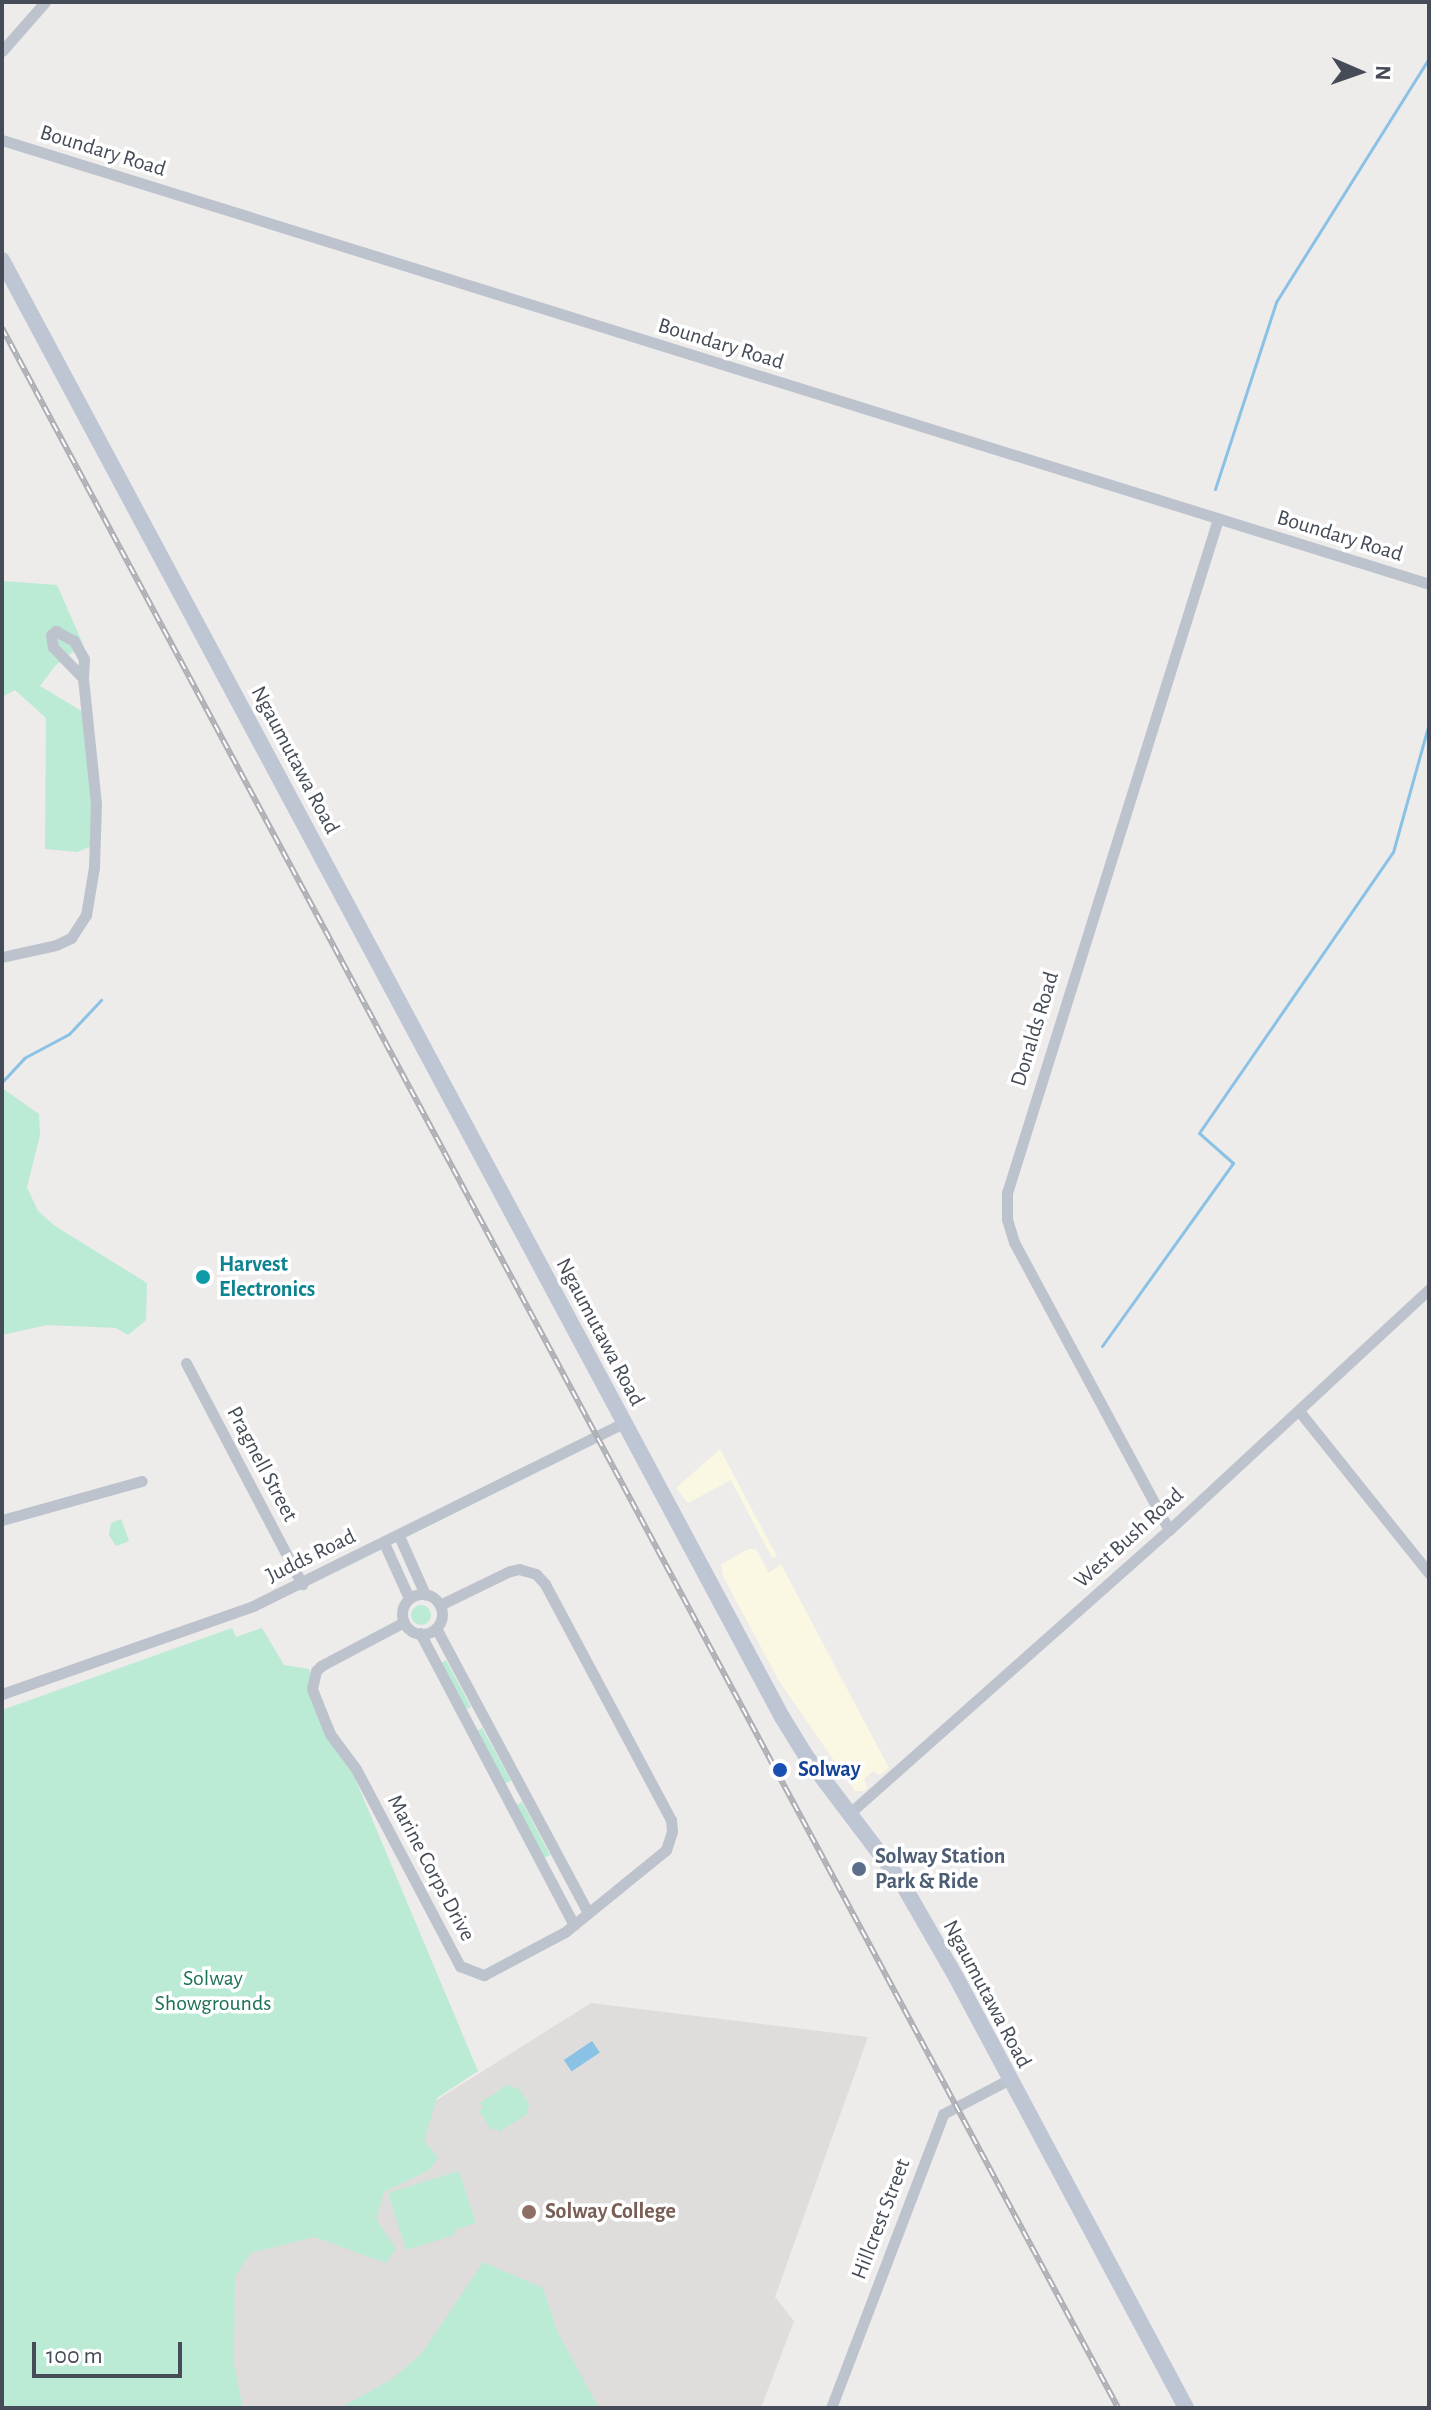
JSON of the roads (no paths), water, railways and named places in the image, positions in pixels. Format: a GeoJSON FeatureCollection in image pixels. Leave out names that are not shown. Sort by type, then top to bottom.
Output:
{"type":"FeatureCollection","features":[{"type":"Feature","properties":{"kind":"main road","name":"Ngaumutawa Road"},"geometry":{"type":"LineString","coordinates":[[2,260],[782,1717],[806,1756],[902,1883],[956,1977],[1008,2080],[1186,2408]]}},
{"type":"Feature","properties":{"kind":"street"},"geometry":{"type":"LineString","coordinates":[[2,51],[45,2]]}},
{"type":"Feature","properties":{"kind":"street","name":"Boundary Road"},"geometry":{"type":"LineString","coordinates":[[2,140],[1429,584]]}},
{"type":"Feature","properties":{"kind":"street","name":"Donalds Road"},"geometry":{"type":"LineString","coordinates":[[1169,1530],[1014,1242],[1007,1219],[1007,1193],[1218,519]]}},
{"type":"Feature","properties":{"kind":"street"},"geometry":{"type":"LineString","coordinates":[[2,957],[71,938],[86,915],[94,867],[96,804],[83,678]]}},
{"type":"Feature","properties":{"kind":"street","name":"West Bush Road"},"geometry":{"type":"LineString","coordinates":[[851,1812],[1169,1530],[1429,1289]]}},
{"type":"Feature","properties":{"kind":"street","name":"Pragnell Street"},"geometry":{"type":"LineString","coordinates":[[186,1363],[302,1584]]}},
{"type":"Feature","properties":{"kind":"street"},"geometry":{"type":"LineString","coordinates":[[1299,1411],[1429,1573]]}},
{"type":"Feature","properties":{"kind":"street","name":"Judds Road"},"geometry":{"type":"LineString","coordinates":[[2,1694],[253,1606],[624,1423]]}},
{"type":"Feature","properties":{"kind":"street"},"geometry":{"type":"LineString","coordinates":[[2,1520],[142,1481]]}},
{"type":"Feature","properties":{"kind":"street"},"geometry":{"type":"LineString","coordinates":[[399,1536],[425,1594],[440,1605],[441,1620],[436,1628],[420,1633]]}},
{"type":"Feature","properties":{"kind":"street"},"geometry":{"type":"LineString","coordinates":[[384,1543],[409,1598]]}},
{"type":"Feature","properties":{"kind":"street","name":"Marine Corps Drive"},"geometry":{"type":"LineString","coordinates":[[404,1622],[321,1666],[316,1671],[312,1689],[330,1734],[356,1769],[460,1966],[484,1975],[553,1941],[666,1850],[671,1840],[671,1820],[545,1584],[536,1574],[519,1569],[510,1571],[440,1605]]}},
{"type":"Feature","properties":{"kind":"street"},"geometry":{"type":"LineString","coordinates":[[425,1594],[409,1598],[403,1609],[404,1622],[420,1633],[574,1925]]}},
{"type":"Feature","properties":{"kind":"street"},"geometry":{"type":"LineString","coordinates":[[436,1628],[588,1913]]}},
{"type":"Feature","properties":{"kind":"street"},"geometry":{"type":"LineString","coordinates":[[467,1723],[480,1715]]}},
{"type":"Feature","properties":{"kind":"street"},"geometry":{"type":"LineString","coordinates":[[506,1797],[520,1789]]}},
{"type":"Feature","properties":{"kind":"street"},"geometry":{"type":"LineString","coordinates":[[546,1870],[559,1863]]}},
{"type":"Feature","properties":{"kind":"street","name":"Hillcrest Street"},"geometry":{"type":"LineString","coordinates":[[831,2408],[943,2114],[1008,2080]]}},
{"type":"Feature","properties":{"kind":"water"},"geometry":{"type":"Polygon","coordinates":[[[592,2041],[600,2053],[572,2072],[564,2060],[592,2041]]]}},
{"type":"Feature","properties":{"kind":"waterway"},"geometry":{"type":"LineString","coordinates":[[1215,489],[1276,302],[1429,58]]}},
{"type":"Feature","properties":{"kind":"waterway"},"geometry":{"type":"LineString","coordinates":[[1102,1346],[1233,1163],[1199,1133],[1393,852],[1429,723]]}},
{"type":"Feature","properties":{"kind":"waterway"},"geometry":{"type":"LineString","coordinates":[[2,1082],[24,1058],[69,1034],[101,1000]]}},
{"type":"Feature","properties":{"kind":"railway"},"geometry":{"type":"LineString","coordinates":[[2,328],[1118,2408]]}},
{"type":"Feature","properties":{"kind":"place","name":"Harvest Electronics"},"geometry":{"type":"Point","coordinates":[203,1277]}},
{"type":"Feature","properties":{"kind":"place","name":"Solway"},"geometry":{"type":"Point","coordinates":[780,1770]}},
{"type":"Feature","properties":{"kind":"place","name":"Solway Station Park & Ride"},"geometry":{"type":"Point","coordinates":[859,1869]}},
{"type":"Feature","properties":{"kind":"place","name":"Solway College"},"geometry":{"type":"Point","coordinates":[529,2212]}},
{"type":"Feature","properties":{"kind":"park label","name":"Solway Showgrounds"},"geometry":{"type":"Point","coordinates":[213,1990]}}]}
